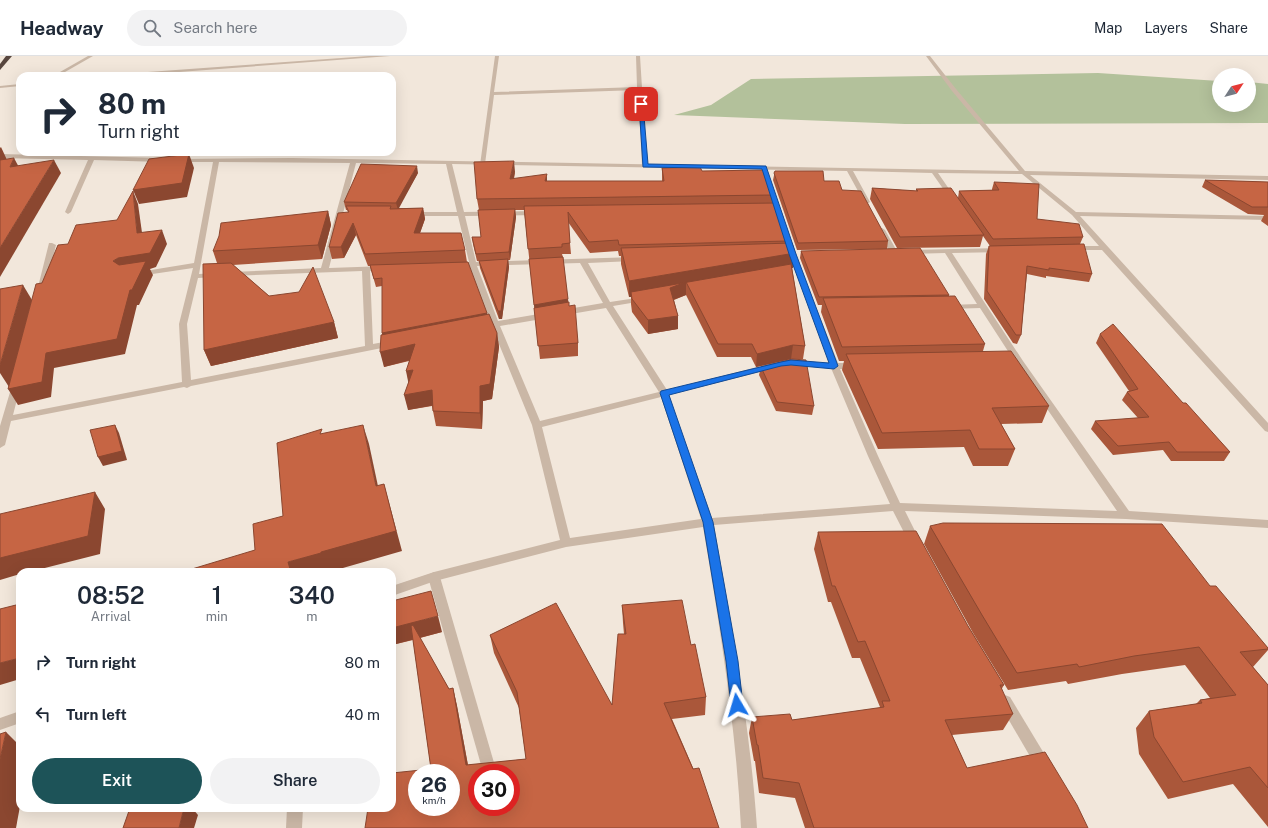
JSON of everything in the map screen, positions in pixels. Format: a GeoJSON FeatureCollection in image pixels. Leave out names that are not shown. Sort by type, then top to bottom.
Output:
{"type":"FeatureCollection","features":[{"type":"Feature","properties":{"kind":"highway"},"geometry":{"type":"LineString","coordinates":[[0,68],[9,56]]}},
{"type":"Feature","properties":{"kind":"street"},"geometry":{"type":"LineString","coordinates":[[62,72],[91,56]]}},
{"type":"Feature","properties":{"kind":"street"},"geometry":{"type":"LineString","coordinates":[[162,72],[388,56]]}},
{"type":"Feature","properties":{"kind":"street"},"geometry":{"type":"LineString","coordinates":[[482,164],[497,56]]}},
{"type":"Feature","properties":{"kind":"street"},"geometry":{"type":"LineString","coordinates":[[638,56],[645,166]]}},
{"type":"Feature","properties":{"kind":"street"},"geometry":{"type":"LineString","coordinates":[[928,56],[954,90],[1024,173],[1074,214],[1268,429]]}},
{"type":"Feature","properties":{"kind":"street"},"geometry":{"type":"LineString","coordinates":[[0,87],[16,85]]}},
{"type":"Feature","properties":{"kind":"street"},"geometry":{"type":"LineString","coordinates":[[492,94],[640,88]]}},
{"type":"Feature","properties":{"kind":"street"},"geometry":{"type":"LineString","coordinates":[[0,156],[216,161],[764,167],[1268,178]]}},
{"type":"Feature","properties":{"kind":"street"},"geometry":{"type":"LineString","coordinates":[[68,212],[91,159]]}},
{"type":"Feature","properties":{"kind":"street"},"geometry":{"type":"LineString","coordinates":[[187,385],[183,324],[195,276],[216,161]]}},
{"type":"Feature","properties":{"kind":"street"},"geometry":{"type":"LineString","coordinates":[[324,271],[353,162]]}},
{"type":"Feature","properties":{"kind":"street"},"geometry":{"type":"LineString","coordinates":[[450,164],[473,264],[495,324],[537,425],[566,543]]}},
{"type":"Feature","properties":{"kind":"street"},"geometry":{"type":"LineString","coordinates":[[764,167],[774,210],[793,254],[795,272],[817,309],[834,366],[896,507],[921,554]]}},
{"type":"Feature","properties":{"kind":"street"},"geometry":{"type":"LineString","coordinates":[[849,169],[872,212]]}},
{"type":"Feature","properties":{"kind":"street"},"geometry":{"type":"LineString","coordinates":[[934,171],[957,204]]}},
{"type":"Feature","properties":{"kind":"street"},"geometry":{"type":"LineString","coordinates":[[400,214],[547,213]]}},
{"type":"Feature","properties":{"kind":"street"},"geometry":{"type":"LineString","coordinates":[[339,214],[347,214]]}},
{"type":"Feature","properties":{"kind":"street"},"geometry":{"type":"LineString","coordinates":[[1074,214],[1268,218]]}},
{"type":"Feature","properties":{"kind":"street"},"geometry":{"type":"LineString","coordinates":[[880,226],[890,253],[947,251],[986,247],[1011,250]]}},
{"type":"Feature","properties":{"kind":"street"},"geometry":{"type":"LineString","coordinates":[[39,297],[52,244]]}},
{"type":"Feature","properties":{"kind":"street"},"geometry":{"type":"LineString","coordinates":[[1065,249],[1104,248]]}},
{"type":"Feature","properties":{"kind":"street"},"geometry":{"type":"LineString","coordinates":[[947,251],[983,306],[1015,362],[1126,515]]}},
{"type":"Feature","properties":{"kind":"street"},"geometry":{"type":"LineString","coordinates":[[450,265],[645,259]]}},
{"type":"Feature","properties":{"kind":"street"},"geometry":{"type":"LineString","coordinates":[[583,261],[608,305],[664,393],[708,522],[732,661],[747,793],[749,828]]}},
{"type":"Feature","properties":{"kind":"street"},"geometry":{"type":"LineString","coordinates":[[132,275],[197,265]]}},
{"type":"Feature","properties":{"kind":"street"},"geometry":{"type":"LineString","coordinates":[[195,276],[389,268]]}},
{"type":"Feature","properties":{"kind":"street"},"geometry":{"type":"LineString","coordinates":[[366,269],[369,348]]}},
{"type":"Feature","properties":{"kind":"street"},"geometry":{"type":"LineString","coordinates":[[473,329],[654,297]]}},
{"type":"Feature","properties":{"kind":"street"},"geometry":{"type":"LineString","coordinates":[[944,307],[983,306]]}},
{"type":"Feature","properties":{"kind":"street"},"geometry":{"type":"LineString","coordinates":[[7,419],[187,385],[399,342]]}},
{"type":"Feature","properties":{"kind":"street"},"geometry":{"type":"LineString","coordinates":[[537,425],[783,364],[834,366],[865,365]]}},
{"type":"Feature","properties":{"kind":"street"},"geometry":{"type":"LineString","coordinates":[[0,445],[19,373]]}},
{"type":"Feature","properties":{"kind":"street"},"geometry":{"type":"LineString","coordinates":[[396,590],[434,577],[566,543],[708,522],[896,507],[1126,515],[1268,524]]}},
{"type":"Feature","properties":{"kind":"street"},"geometry":{"type":"LineString","coordinates":[[434,577],[488,764]]}},
{"type":"Feature","properties":{"kind":"street"},"geometry":{"type":"LineString","coordinates":[[999,692],[1048,774]]}},
{"type":"Feature","properties":{"kind":"street"},"geometry":{"type":"LineString","coordinates":[[0,724],[16,718]]}},
{"type":"Feature","properties":{"kind":"street"},"geometry":{"type":"LineString","coordinates":[[294,828],[295,812]]}},
{"type":"Feature","properties":{"kind":"green space"},"geometry":{"type":"Polygon","coordinates":[[[1098,73],[1212,81],[1212,112],[1256,112],[1256,83],[1268,84],[1268,123],[905,124],[674,115],[711,105],[751,79],[1098,73]]]}},
{"type":"Feature","properties":{"kind":"building"},"geometry":{"type":"Polygon","coordinates":[[[189,156],[182,183],[133,190],[149,159],[189,156]]]}},
{"type":"Feature","properties":{"kind":"building"},"geometry":{"type":"Polygon","coordinates":[[[14,158],[10,167],[54,160],[0,248],[0,160],[14,158]]]}},
{"type":"Feature","properties":{"kind":"building"},"geometry":{"type":"Polygon","coordinates":[[[514,161],[510,179],[547,174],[545,181],[664,181],[662,168],[700,167],[702,171],[765,170],[773,195],[477,199],[474,162],[514,161]]]}},
{"type":"Feature","properties":{"kind":"building"},"geometry":{"type":"Polygon","coordinates":[[[361,164],[417,166],[396,203],[344,202],[361,164]]]}},
{"type":"Feature","properties":{"kind":"building"},"geometry":{"type":"Polygon","coordinates":[[[775,171],[823,171],[824,181],[839,181],[842,190],[861,191],[888,241],[798,243],[774,173],[775,171]]]}},
{"type":"Feature","properties":{"kind":"building"},"geometry":{"type":"Polygon","coordinates":[[[1205,180],[1268,182],[1268,207],[1252,207],[1205,180]]]}},
{"type":"Feature","properties":{"kind":"building"},"geometry":{"type":"Polygon","coordinates":[[[994,182],[1039,184],[1037,219],[1079,224],[1083,237],[993,239],[959,191],[999,190],[994,182]]]}},
{"type":"Feature","properties":{"kind":"building"},"geometry":{"type":"Polygon","coordinates":[[[872,188],[918,191],[916,189],[951,188],[984,235],[900,237],[872,188]]]}},
{"type":"Feature","properties":{"kind":"building"},"geometry":{"type":"Polygon","coordinates":[[[133,191],[137,233],[162,230],[150,253],[118,258],[113,261],[119,265],[146,261],[132,290],[130,290],[117,339],[46,353],[42,382],[8,389],[36,284],[42,283],[58,245],[68,244],[76,225],[117,220],[133,191]]]}},
{"type":"Feature","properties":{"kind":"building"},"geometry":{"type":"Polygon","coordinates":[[[776,203],[788,241],[619,245],[618,240],[589,242],[568,212],[570,243],[562,244],[562,247],[528,249],[524,206],[776,203]]]}},
{"type":"Feature","properties":{"kind":"building"},"geometry":{"type":"Polygon","coordinates":[[[346,206],[391,206],[390,209],[423,208],[414,233],[461,233],[465,250],[365,254],[353,223],[341,247],[329,247],[338,213],[349,212],[346,206]]]}},
{"type":"Feature","properties":{"kind":"building"},"geometry":{"type":"Polygon","coordinates":[[[515,209],[509,252],[476,254],[472,237],[481,237],[478,210],[515,209]]]}},
{"type":"Feature","properties":{"kind":"building"},"geometry":{"type":"Polygon","coordinates":[[[328,211],[318,245],[213,251],[219,236],[221,223],[328,211]]]}},
{"type":"Feature","properties":{"kind":"building"},"geometry":{"type":"Polygon","coordinates":[[[792,243],[795,253],[629,281],[621,248],[792,243]]]}},
{"type":"Feature","properties":{"kind":"building"},"geometry":{"type":"Polygon","coordinates":[[[1084,244],[1092,274],[1049,268],[1049,270],[1027,266],[1021,335],[1016,335],[987,291],[989,246],[1084,244]]]}},
{"type":"Feature","properties":{"kind":"building"},"geometry":{"type":"Polygon","coordinates":[[[920,248],[949,295],[819,297],[801,251],[920,248]]]}},
{"type":"Feature","properties":{"kind":"building"},"geometry":{"type":"Polygon","coordinates":[[[563,257],[568,299],[534,305],[529,259],[563,257]]]}},
{"type":"Feature","properties":{"kind":"building"},"geometry":{"type":"Polygon","coordinates":[[[508,259],[501,311],[498,311],[479,261],[508,259]]]}},
{"type":"Feature","properties":{"kind":"building"},"geometry":{"type":"Polygon","coordinates":[[[468,262],[487,313],[382,333],[382,278],[374,279],[370,265],[468,262]]]}},
{"type":"Feature","properties":{"kind":"building"},"geometry":{"type":"Polygon","coordinates":[[[231,263],[269,296],[299,292],[313,267],[334,322],[204,350],[203,264],[231,263]]]}},
{"type":"Feature","properties":{"kind":"building"},"geometry":{"type":"Polygon","coordinates":[[[791,264],[805,346],[793,345],[757,354],[752,344],[718,344],[686,282],[791,264]]]}},
{"type":"Feature","properties":{"kind":"building"},"geometry":{"type":"Polygon","coordinates":[[[684,283],[670,288],[678,316],[648,320],[632,299],[631,292],[684,283]]]}},
{"type":"Feature","properties":{"kind":"building"},"geometry":{"type":"Polygon","coordinates":[[[23,285],[0,365],[0,289],[23,285]]]}},
{"type":"Feature","properties":{"kind":"building"},"geometry":{"type":"Polygon","coordinates":[[[955,296],[985,344],[842,347],[823,298],[955,296]]]}},
{"type":"Feature","properties":{"kind":"building"},"geometry":{"type":"Polygon","coordinates":[[[569,302],[569,306],[575,305],[578,343],[538,346],[534,308],[569,302]]]}},
{"type":"Feature","properties":{"kind":"building"},"geometry":{"type":"Polygon","coordinates":[[[489,314],[497,333],[490,384],[480,386],[480,413],[433,411],[432,390],[404,395],[413,370],[406,371],[415,344],[380,352],[381,335],[489,314]]]}},
{"type":"Feature","properties":{"kind":"building"},"geometry":{"type":"Polygon","coordinates":[[[1113,324],[1183,403],[1186,403],[1230,452],[1177,452],[1169,442],[1118,446],[1095,421],[1149,417],[1127,392],[1138,389],[1100,334],[1113,324]]]}},
{"type":"Feature","properties":{"kind":"building"},"geometry":{"type":"Polygon","coordinates":[[[1011,351],[1049,406],[992,408],[1015,449],[979,449],[970,430],[882,433],[846,354],[1011,351]]]}},
{"type":"Feature","properties":{"kind":"building"},"geometry":{"type":"Polygon","coordinates":[[[792,359],[806,360],[814,406],[777,402],[761,367],[792,359]]]}},
{"type":"Feature","properties":{"kind":"building"},"geometry":{"type":"Polygon","coordinates":[[[115,425],[122,451],[98,457],[90,430],[115,425]]]}},
{"type":"Feature","properties":{"kind":"building"},"geometry":{"type":"Polygon","coordinates":[[[363,425],[376,486],[384,484],[396,531],[288,562],[290,568],[195,568],[255,550],[253,524],[283,516],[277,443],[322,429],[320,434],[363,425]]]}},
{"type":"Feature","properties":{"kind":"building"},"geometry":{"type":"Polygon","coordinates":[[[95,492],[88,536],[0,558],[0,514],[95,492]]]}},
{"type":"Feature","properties":{"kind":"building"},"geometry":{"type":"Polygon","coordinates":[[[943,523],[1162,524],[1210,586],[1216,586],[1268,648],[1240,652],[1268,685],[1268,788],[1250,767],[1183,782],[1154,737],[1149,711],[1202,703],[1200,700],[1236,695],[1199,647],[1134,656],[1079,667],[1077,664],[1017,673],[930,526],[943,523]]]}},
{"type":"Feature","properties":{"kind":"building"},"geometry":{"type":"Polygon","coordinates":[[[916,531],[968,626],[1004,685],[1000,685],[1013,714],[945,720],[967,768],[1045,752],[1077,805],[1088,828],[814,828],[799,783],[763,778],[752,717],[790,714],[792,720],[884,707],[882,701],[890,701],[865,641],[858,642],[835,586],[832,586],[818,532],[916,531]]]}},
{"type":"Feature","properties":{"kind":"building"},"geometry":{"type":"Polygon","coordinates":[[[431,591],[438,616],[396,627],[396,600],[431,591]]]}},
{"type":"Feature","properties":{"kind":"building"},"geometry":{"type":"Polygon","coordinates":[[[682,600],[691,645],[695,644],[706,697],[664,703],[693,769],[699,768],[719,828],[365,828],[367,812],[396,812],[396,773],[408,771],[408,816],[460,816],[460,764],[430,764],[411,626],[413,625],[449,689],[453,688],[466,765],[468,765],[468,816],[520,816],[520,764],[476,764],[526,759],[517,692],[490,635],[556,603],[612,705],[618,634],[626,634],[622,605],[682,600]]]}},
{"type":"Feature","properties":{"kind":"building"},"geometry":{"type":"Polygon","coordinates":[[[16,605],[16,659],[0,663],[0,609],[16,605]]]}},
{"type":"Feature","properties":{"kind":"building"},"geometry":{"type":"Polygon","coordinates":[[[6,732],[0,759],[0,734],[6,732]]]}},
{"type":"Feature","properties":{"kind":"building"},"geometry":{"type":"Polygon","coordinates":[[[129,812],[183,812],[179,828],[123,828],[129,812]]]}},
{"type":"Feature","properties":{"kind":"route"},"geometry":{"type":"LineString","coordinates":[[641,104],[645,166],[764,167],[793,254],[834,366],[791,363],[781,364],[664,393],[708,522],[732,661],[737,705]]}}]}
